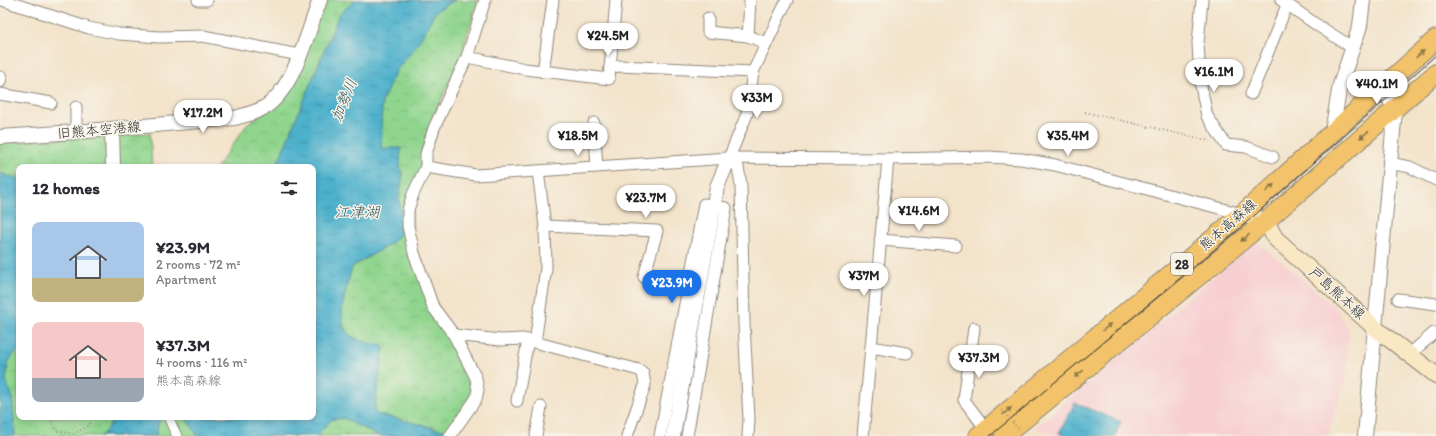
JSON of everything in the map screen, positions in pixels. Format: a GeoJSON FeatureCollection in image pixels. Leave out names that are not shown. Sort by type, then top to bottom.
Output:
{"type":"FeatureCollection","features":[{"type":"Feature","properties":{"kind":"main road","name":"熊本高森線"},"geometry":{"type":"LineString","coordinates":[[982,432],[1242,214],[1436,39]]}},
{"type":"Feature","properties":{"kind":"main road","name":"熊本高森線"},"geometry":{"type":"LineString","coordinates":[[1012,434],[1266,221],[1338,156],[1395,110],[1436,73]]}},
{"type":"Feature","properties":{"kind":"main road"},"geometry":{"type":"LineString","coordinates":[[1242,214],[1266,221]]}},
{"type":"Feature","properties":{"kind":"main road","name":"戸島熊本線"},"geometry":{"type":"LineString","coordinates":[[1266,221],[1275,238],[1375,328],[1436,374]]}},
{"type":"Feature","properties":{"kind":"street"},"geometry":{"type":"LineString","coordinates":[[2,0],[62,20],[119,34],[159,37],[203,36],[299,54]]}},
{"type":"Feature","properties":{"kind":"street"},"geometry":{"type":"LineString","coordinates":[[198,0],[207,0]]}},
{"type":"Feature","properties":{"kind":"street","name":"旧熊本空港線"},"geometry":{"type":"LineString","coordinates":[[0,137],[234,118],[252,113],[266,107],[283,90],[291,77],[320,0]]}},
{"type":"Feature","properties":{"kind":"street"},"geometry":{"type":"LineString","coordinates":[[452,435],[476,399],[478,390],[476,378],[454,335],[433,307],[414,253],[408,226],[410,205],[426,168],[426,154],[434,128],[467,57],[485,0]]}},
{"type":"Feature","properties":{"kind":"street"},"geometry":{"type":"LineString","coordinates":[[543,72],[553,0]]}},
{"type":"Feature","properties":{"kind":"street"},"geometry":{"type":"LineString","coordinates":[[467,57],[543,72],[609,80],[616,0]]}},
{"type":"Feature","properties":{"kind":"street"},"geometry":{"type":"LineString","coordinates":[[748,36],[750,0]]}},
{"type":"Feature","properties":{"kind":"street"},"geometry":{"type":"LineString","coordinates":[[673,436],[717,187],[747,114],[753,72],[787,0]]}},
{"type":"Feature","properties":{"kind":"street"},"geometry":{"type":"LineString","coordinates":[[1202,0],[1198,43],[1200,81],[1207,116],[1226,145],[1246,147],[1273,157]]}},
{"type":"Feature","properties":{"kind":"street"},"geometry":{"type":"LineString","coordinates":[[1332,132],[1340,85],[1360,26],[1363,0]]}},
{"type":"Feature","properties":{"kind":"street"},"geometry":{"type":"LineString","coordinates":[[1250,94],[1284,2],[1353,48]]}},
{"type":"Feature","properties":{"kind":"street"},"geometry":{"type":"LineString","coordinates":[[708,18],[708,32],[748,36],[766,43]]}},
{"type":"Feature","properties":{"kind":"street"},"geometry":{"type":"LineString","coordinates":[[610,68],[619,66],[753,72]]}},
{"type":"Feature","properties":{"kind":"street"},"geometry":{"type":"LineString","coordinates":[[1365,436],[1395,110],[1383,87]]}},
{"type":"Feature","properties":{"kind":"street"},"geometry":{"type":"LineString","coordinates":[[0,94],[50,103]]}},
{"type":"Feature","properties":{"kind":"street"},"geometry":{"type":"LineString","coordinates":[[76,107],[76,132]]}},
{"type":"Feature","properties":{"kind":"street"},"geometry":{"type":"LineString","coordinates":[[594,123],[597,167]]}},
{"type":"Feature","properties":{"kind":"street"},"geometry":{"type":"LineString","coordinates":[[112,129],[113,164]]}},
{"type":"Feature","properties":{"kind":"street"},"geometry":{"type":"LineString","coordinates":[[426,168],[476,175],[729,158],[888,159],[988,157],[1021,159],[1055,165],[1242,214]]}},
{"type":"Feature","properties":{"kind":"street"},"geometry":{"type":"LineString","coordinates":[[729,158],[738,167],[741,185],[744,323],[749,419],[748,436]]}},
{"type":"Feature","properties":{"kind":"street"},"geometry":{"type":"LineString","coordinates":[[863,436],[888,159]]}},
{"type":"Feature","properties":{"kind":"street"},"geometry":{"type":"LineString","coordinates":[[1390,163],[1410,167],[1436,180]]}},
{"type":"Feature","properties":{"kind":"street"},"geometry":{"type":"LineString","coordinates":[[517,401],[532,341],[546,268],[545,226],[538,171]]}},
{"type":"Feature","properties":{"kind":"street"},"geometry":{"type":"LineString","coordinates":[[660,436],[687,285],[704,204],[726,208],[687,436]]}},
{"type":"Feature","properties":{"kind":"street"},"geometry":{"type":"LineString","coordinates":[[545,226],[657,231],[644,277],[687,285]]}},
{"type":"Feature","properties":{"kind":"street"},"geometry":{"type":"LineString","coordinates":[[880,240],[956,246]]}},
{"type":"Feature","properties":{"kind":"street"},"geometry":{"type":"LineString","coordinates":[[1398,299],[1436,304]]}},
{"type":"Feature","properties":{"kind":"street"},"geometry":{"type":"LineString","coordinates":[[974,328],[964,400],[982,432]]}},
{"type":"Feature","properties":{"kind":"street"},"geometry":{"type":"LineString","coordinates":[[1410,354],[1434,333],[1436,333]]}},
{"type":"Feature","properties":{"kind":"street"},"geometry":{"type":"LineString","coordinates":[[454,335],[480,339],[532,341],[639,370],[643,373],[645,385],[627,436]]}},
{"type":"Feature","properties":{"kind":"street"},"geometry":{"type":"LineString","coordinates":[[871,347],[907,353]]}},
{"type":"Feature","properties":{"kind":"street"},"geometry":{"type":"LineString","coordinates":[[536,436],[541,407]]}},
{"type":"Feature","properties":{"kind":"street"},"geometry":{"type":"LineString","coordinates":[[169,420],[177,436]]}},
{"type":"Feature","properties":{"kind":"path"},"geometry":{"type":"LineString","coordinates":[[1085,112],[1226,145]]}},
{"type":"Feature","properties":{"kind":"path"},"geometry":{"type":"LineString","coordinates":[[1002,410],[1012,434]]}},
{"type":"Feature","properties":{"kind":"path"},"geometry":{"type":"LineString","coordinates":[[52,420],[57,431],[73,434],[89,426],[91,420]]}},
{"type":"Feature","properties":{"kind":"shaded area"},"geometry":{"type":"Polygon","coordinates":[[[1255,242],[1259,243],[1336,308],[1349,332],[1346,378],[1327,436],[1058,436],[1035,428],[1255,242]]]}},
{"type":"Feature","properties":{"kind":"green space"},"geometry":{"type":"Polygon","coordinates":[[[323,0],[478,0],[460,58],[426,134],[420,173],[412,189],[412,256],[461,353],[476,392],[450,436],[0,436],[0,143],[150,133],[152,164],[16,164],[16,420],[316,420],[316,164],[219,164],[248,123],[266,112],[323,0]]]}},
{"type":"Feature","properties":{"kind":"water","name":"江津湖"},"geometry":{"type":"Polygon","coordinates":[[[356,0],[455,0],[436,11],[418,43],[396,71],[382,101],[381,148],[401,148],[400,168],[403,174],[399,197],[401,233],[392,243],[352,267],[345,294],[342,314],[343,324],[346,331],[352,337],[382,345],[384,348],[374,413],[446,431],[450,436],[434,436],[427,434],[414,436],[378,436],[343,418],[331,420],[319,433],[319,436],[198,436],[187,420],[316,420],[316,164],[277,164],[338,17],[356,0]]]}},
{"type":"Feature","properties":{"kind":"water"},"geometry":{"type":"Polygon","coordinates":[[[0,172],[16,178],[16,352],[8,363],[6,382],[12,395],[15,436],[0,436],[0,172]]]}},
{"type":"Feature","properties":{"kind":"water"},"geometry":{"type":"Polygon","coordinates":[[[1075,403],[1121,422],[1115,436],[1065,436],[1059,433],[1075,403]]]}},
{"type":"Feature","properties":{"kind":"water"},"geometry":{"type":"Polygon","coordinates":[[[113,420],[159,420],[156,436],[100,436],[105,432],[113,420]]]}},
{"type":"Feature","properties":{"kind":"tram line"},"geometry":{"type":"LineString","coordinates":[[990,436],[1237,231],[1436,55]]}},
{"type":"Feature","properties":{"kind":"water label","name":"加勢川"},"geometry":{"type":"Point","coordinates":[344,100]}}]}
